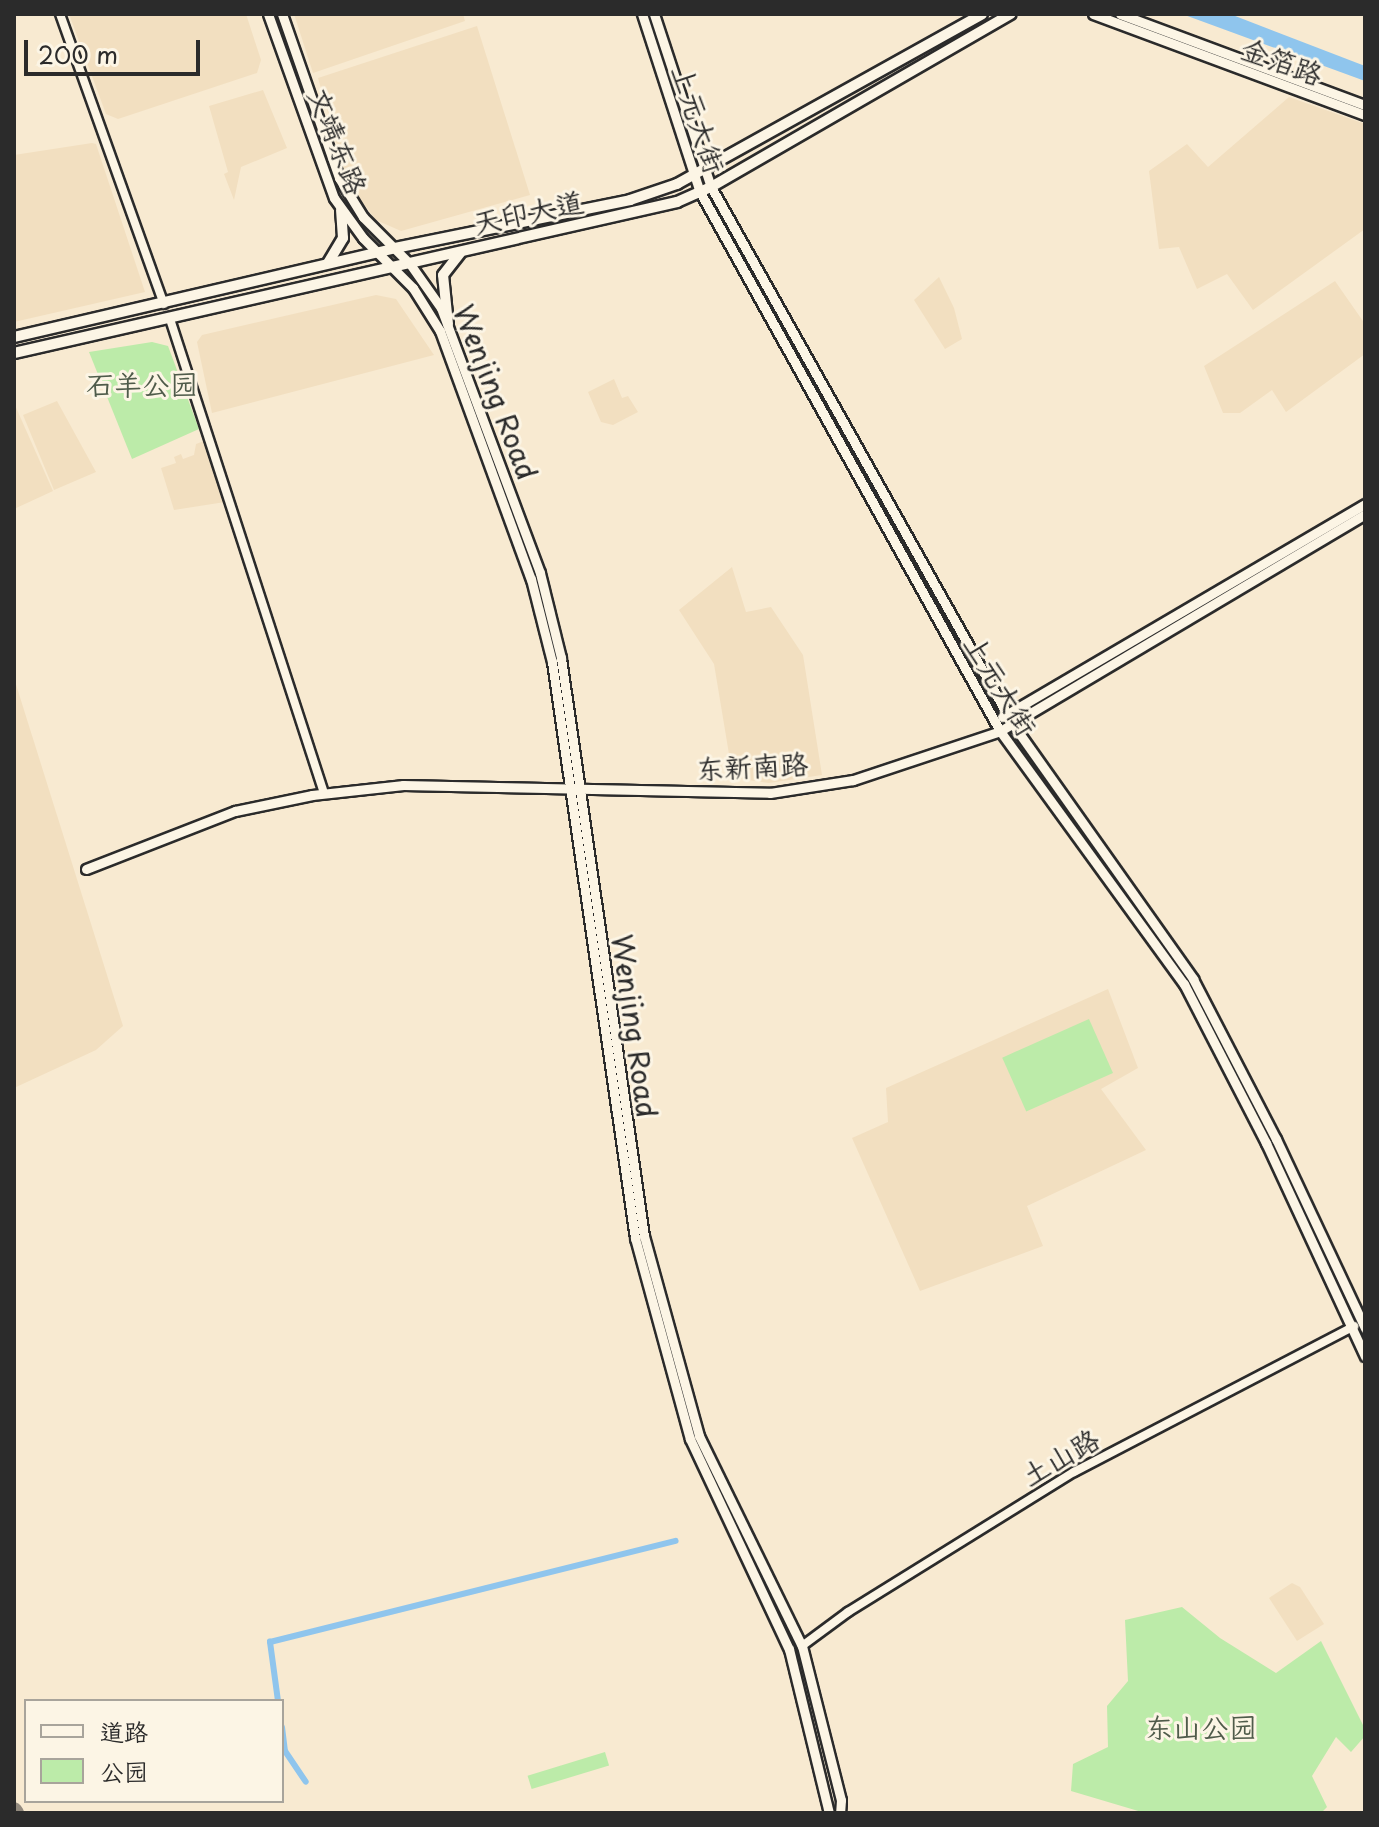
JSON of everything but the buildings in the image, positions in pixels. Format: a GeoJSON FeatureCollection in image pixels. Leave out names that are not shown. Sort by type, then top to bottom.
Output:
{"type":"FeatureCollection","features":[{"type":"Feature","properties":{"kind":"main road","name":"文靖东路"},"geometry":{"type":"LineString","coordinates":[[268,14],[313,147],[341,210],[394,268]]}},
{"type":"Feature","properties":{"kind":"main road","name":"文靖东路"},"geometry":{"type":"LineString","coordinates":[[282,14],[339,178],[363,217],[395,248]]}},
{"type":"Feature","properties":{"kind":"main road","name":"上元大街"},"geometry":{"type":"LineString","coordinates":[[642,14],[699,174],[711,187],[1010,719],[1193,979],[1276,1139],[1364,1323]]}},
{"type":"Feature","properties":{"kind":"main road","name":"上元大街"},"geometry":{"type":"LineString","coordinates":[[654,14],[699,174],[700,192],[997,726],[1184,984],[1266,1143],[1365,1356]]}},
{"type":"Feature","properties":{"kind":"main road","name":"天印大道"},"geometry":{"type":"LineString","coordinates":[[14,353],[634,213],[700,192],[1011,14]]}},
{"type":"Feature","properties":{"kind":"main road","name":"金箔路"},"geometry":{"type":"LineString","coordinates":[[1093,14],[1365,115]]}},
{"type":"Feature","properties":{"kind":"main road","name":"金箔路"},"geometry":{"type":"LineString","coordinates":[[1120,14],[1365,105]]}},
{"type":"Feature","properties":{"kind":"main road","name":"天印大道"},"geometry":{"type":"LineString","coordinates":[[14,337],[377,252],[630,200],[699,174],[977,16]]}},
{"type":"Feature","properties":{"kind":"main road"},"geometry":{"type":"LineString","coordinates":[[325,265],[343,238],[341,210]]}},
{"type":"Feature","properties":{"kind":"main road","name":"Wenjing Road"},"geometry":{"type":"LineString","coordinates":[[395,248],[410,264],[448,324],[540,573],[561,658],[573,790],[635,1238],[690,1439],[789,1649],[829,1813]]}},
{"type":"Feature","properties":{"kind":"main road"},"geometry":{"type":"LineString","coordinates":[[448,324],[443,275],[462,251]]}},
{"type":"Feature","properties":{"kind":"main road","name":"Wenjing Road"},"geometry":{"type":"LineString","coordinates":[[394,268],[428,310],[448,348],[531,579],[552,662],[644,1236],[699,1436],[802,1646],[841,1800],[840,1813]]}},
{"type":"Feature","properties":{"kind":"main road","name":"东新南路"},"geometry":{"type":"LineString","coordinates":[[1010,719],[1365,504]]}},
{"type":"Feature","properties":{"kind":"main road","name":"东新南路"},"geometry":{"type":"LineString","coordinates":[[86,869],[235,811],[324,793],[403,785],[770,793],[853,780],[997,726],[1365,514]]}},
{"type":"Feature","properties":{"kind":"street"},"geometry":{"type":"LineString","coordinates":[[60,14],[164,304]]}},
{"type":"Feature","properties":{"kind":"street"},"geometry":{"type":"LineString","coordinates":[[170,319],[324,793]]}},
{"type":"Feature","properties":{"kind":"street","name":"土山路"},"geometry":{"type":"LineString","coordinates":[[802,1646],[848,1612],[1074,1472],[1364,1323]]}},
{"type":"Feature","properties":{"kind":"shaded area"},"geometry":{"type":"Polygon","coordinates":[[[69,14],[246,14],[261,60],[257,73],[118,119],[106,114],[69,14]]]}},
{"type":"Feature","properties":{"kind":"shaded area"},"geometry":{"type":"Polygon","coordinates":[[[294,14],[463,14],[465,21],[313,73],[294,14]]]}},
{"type":"Feature","properties":{"kind":"shaded area"},"geometry":{"type":"Polygon","coordinates":[[[477,26],[530,195],[401,231],[376,220],[348,183],[318,78],[477,26]]]}},
{"type":"Feature","properties":{"kind":"shaded area"},"geometry":{"type":"Polygon","coordinates":[[[263,90],[287,148],[241,167],[234,200],[224,174],[228,172],[209,106],[263,90]]]}},
{"type":"Feature","properties":{"kind":"shaded area"},"geometry":{"type":"Polygon","coordinates":[[[1289,97],[1365,124],[1365,229],[1253,310],[1227,274],[1197,289],[1179,247],[1159,249],[1149,171],[1187,144],[1208,167],[1289,97]]]}},
{"type":"Feature","properties":{"kind":"shaded area"},"geometry":{"type":"Polygon","coordinates":[[[96,144],[145,292],[14,322],[14,155],[96,144]]]}},
{"type":"Feature","properties":{"kind":"shaded area"},"geometry":{"type":"Polygon","coordinates":[[[939,277],[954,308],[962,339],[945,349],[914,300],[939,277]]]}},
{"type":"Feature","properties":{"kind":"shaded area"},"geometry":{"type":"Polygon","coordinates":[[[1335,281],[1365,324],[1365,354],[1286,412],[1272,390],[1240,413],[1223,413],[1204,366],[1335,281]]]}},
{"type":"Feature","properties":{"kind":"shaded area"},"geometry":{"type":"Polygon","coordinates":[[[376,295],[396,299],[434,355],[212,413],[197,342],[202,335],[376,295]]]}},
{"type":"Feature","properties":{"kind":"shaded area"},"geometry":{"type":"Polygon","coordinates":[[[614,379],[622,398],[628,396],[638,412],[613,425],[601,422],[588,392],[614,379]]]}},
{"type":"Feature","properties":{"kind":"shaded area"},"geometry":{"type":"Polygon","coordinates":[[[57,401],[96,472],[54,490],[23,415],[57,401]]]}},
{"type":"Feature","properties":{"kind":"shaded area"},"geometry":{"type":"Polygon","coordinates":[[[14,403],[53,491],[14,509],[14,403]]]}},
{"type":"Feature","properties":{"kind":"shaded area"},"geometry":{"type":"Polygon","coordinates":[[[204,441],[225,502],[174,510],[161,468],[176,463],[174,457],[181,454],[183,459],[194,455],[196,444],[204,441]]]}},
{"type":"Feature","properties":{"kind":"shaded area"},"geometry":{"type":"Polygon","coordinates":[[[732,567],[746,612],[771,607],[803,655],[822,775],[769,783],[733,778],[714,664],[679,610],[732,567]]]}},
{"type":"Feature","properties":{"kind":"shaded area"},"geometry":{"type":"Polygon","coordinates":[[[14,678],[123,1026],[96,1050],[14,1088],[14,678]]]}},
{"type":"Feature","properties":{"kind":"shaded area"},"geometry":{"type":"Polygon","coordinates":[[[1108,989],[1138,1068],[1101,1089],[1146,1150],[1027,1206],[1043,1246],[920,1291],[852,1138],[888,1122],[886,1088],[1108,989]]]}},
{"type":"Feature","properties":{"kind":"shaded area"},"geometry":{"type":"Polygon","coordinates":[[[1292,1583],[1300,1587],[1324,1624],[1297,1641],[1269,1598],[1292,1583]]]}},
{"type":"Feature","properties":{"kind":"green space","name":"石羊公园"},"geometry":{"type":"Polygon","coordinates":[[[152,342],[168,346],[199,429],[132,459],[89,352],[152,342]]]}},
{"type":"Feature","properties":{"kind":"green space"},"geometry":{"type":"Polygon","coordinates":[[[1089,1019],[1113,1073],[1026,1112],[1002,1058],[1089,1019]]]}},
{"type":"Feature","properties":{"kind":"green space","name":"东山公园"},"geometry":{"type":"Polygon","coordinates":[[[1182,1607],[1220,1638],[1276,1673],[1321,1641],[1365,1729],[1365,1736],[1351,1752],[1336,1737],[1312,1776],[1327,1807],[1321,1813],[1145,1813],[1071,1791],[1073,1764],[1108,1747],[1107,1706],[1128,1681],[1125,1620],[1182,1607]]]}},
{"type":"Feature","properties":{"kind":"green space"},"geometry":{"type":"Polygon","coordinates":[[[605,1752],[609,1765],[532,1789],[528,1776],[605,1752]]]}},
{"type":"Feature","properties":{"kind":"water"},"geometry":{"type":"Polygon","coordinates":[[[1182,14],[1230,14],[1365,66],[1365,81],[1182,14]]]}},
{"type":"Feature","properties":{"kind":"waterway"},"geometry":{"type":"LineString","coordinates":[[278,1699],[270,1642],[676,1541]]}},
{"type":"Feature","properties":{"kind":"waterway"},"geometry":{"type":"LineString","coordinates":[[284,1743],[285,1751],[306,1782]]}}]}
